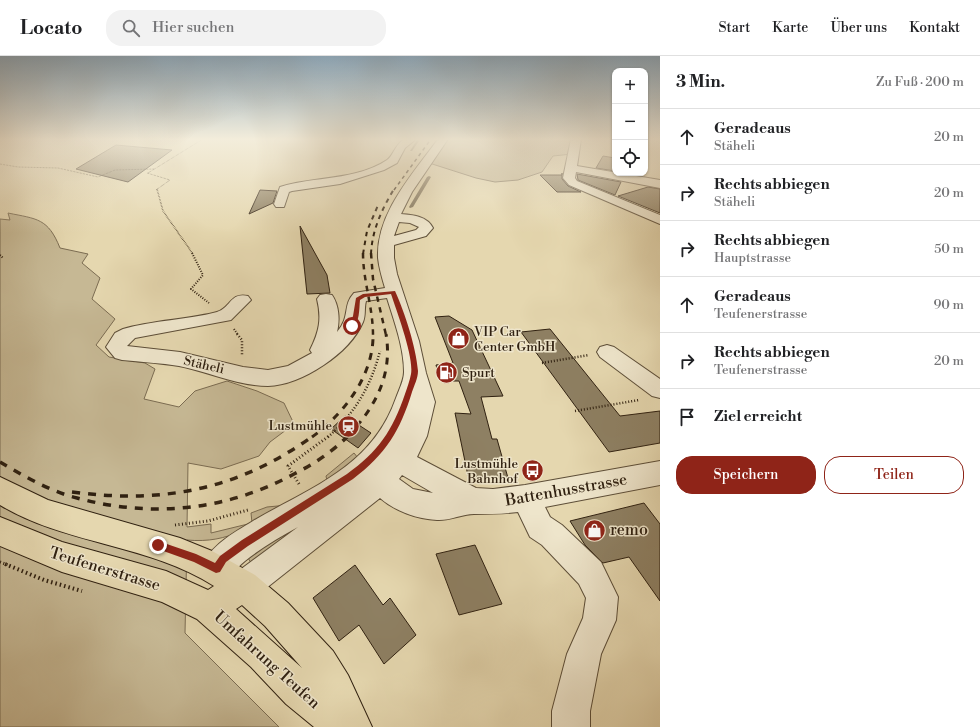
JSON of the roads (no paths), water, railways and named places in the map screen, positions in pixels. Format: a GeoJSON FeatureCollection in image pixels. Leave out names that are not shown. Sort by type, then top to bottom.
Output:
{"type":"FeatureCollection","features":[{"type":"Feature","properties":{"kind":"main road"},"geometry":{"type":"LineString","coordinates":[[0,490],[23,503],[46,513],[80,524],[158,545],[196,558],[230,577],[209,608]]}},
{"type":"Feature","properties":{"kind":"main road","name":"Teufenerstrasse"},"geometry":{"type":"LineString","coordinates":[[0,532],[26,544],[62,557],[166,587],[209,608]]}},
{"type":"Feature","properties":{"kind":"main road","name":"Umfahrung Teufen"},"geometry":{"type":"LineString","coordinates":[[230,577],[267,604],[307,647],[328,675],[354,727]]}},
{"type":"Feature","properties":{"kind":"main road","name":"Umfahrung Teufen"},"geometry":{"type":"LineString","coordinates":[[209,608],[263,655],[299,691],[345,727]]}},
{"type":"Feature","properties":{"kind":"street"},"geometry":{"type":"LineString","coordinates":[[280,204],[284,190],[340,181],[373,170]]}},
{"type":"Feature","properties":{"kind":"street"},"geometry":{"type":"LineString","coordinates":[[230,577],[385,466],[382,448],[401,417],[415,373],[409,341],[393,292],[386,258],[386,243],[388,229],[393,218],[406,192],[421,170]]}},
{"type":"Feature","properties":{"kind":"street"},"geometry":{"type":"LineString","coordinates":[[570,170],[569,178],[573,183],[660,220]]}},
{"type":"Feature","properties":{"kind":"street"},"geometry":{"type":"LineString","coordinates":[[583,170],[660,184]]}},
{"type":"Feature","properties":{"kind":"street"},"geometry":{"type":"LineString","coordinates":[[386,243],[420,233],[426,228],[424,224],[416,220],[393,218]]}},
{"type":"Feature","properties":{"kind":"street","name":"Stäheli"},"geometry":{"type":"LineString","coordinates":[[242,300],[225,316],[130,333],[122,338],[116,347],[122,353],[178,359],[263,378],[278,377],[292,373],[325,353],[342,339],[352,326],[356,316],[358,299],[363,296],[393,292]]}},
{"type":"Feature","properties":{"kind":"street"},"geometry":{"type":"LineString","coordinates":[[325,353],[320,350],[327,337],[331,318],[326,299]]}},
{"type":"Feature","properties":{"kind":"street"},"geometry":{"type":"LineString","coordinates":[[607,352],[652,394]]}},
{"type":"Feature","properties":{"kind":"street","name":"Battenhusstrasse"},"geometry":{"type":"LineString","coordinates":[[385,466],[398,496],[424,506],[438,507],[473,501],[493,502],[525,498],[660,473]]}},
{"type":"Feature","properties":{"kind":"street"},"geometry":{"type":"LineString","coordinates":[[525,498],[540,527],[557,540],[590,573],[602,597],[599,620],[584,654],[571,711],[571,727]]}},
{"type":"Feature","properties":{"kind":"waterway"},"geometry":{"type":"LineString","coordinates":[[411,207],[429,177]]}},
{"type":"Feature","properties":{"kind":"railway"},"geometry":{"type":"LineString","coordinates":[[394,190],[408,170]]}},
{"type":"Feature","properties":{"kind":"railway"},"geometry":{"type":"LineString","coordinates":[[371,254],[373,237],[378,220],[394,189]]}},
{"type":"Feature","properties":{"kind":"railway"},"geometry":{"type":"LineString","coordinates":[[363,254],[367,231],[379,203]]}},
{"type":"Feature","properties":{"kind":"railway"},"geometry":{"type":"LineString","coordinates":[[363,254],[373,334]]}},
{"type":"Feature","properties":{"kind":"railway"},"geometry":{"type":"LineString","coordinates":[[371,254],[373,279],[386,335]]}},
{"type":"Feature","properties":{"kind":"railway"},"geometry":{"type":"LineString","coordinates":[[312,437],[324,428],[346,405],[363,379],[372,349],[373,334]]}},
{"type":"Feature","properties":{"kind":"railway"},"geometry":{"type":"LineString","coordinates":[[347,436],[366,414],[380,390],[387,363],[386,334]]}},
{"type":"Feature","properties":{"kind":"railway"},"geometry":{"type":"LineString","coordinates":[[72,492],[138,496],[168,494],[198,489],[228,481],[256,469],[285,454],[313,436]]}},
{"type":"Feature","properties":{"kind":"railway"},"geometry":{"type":"LineString","coordinates":[[0,462],[47,487],[77,498],[133,508],[160,509],[188,507],[215,503],[242,496],[268,486],[316,462],[347,436]]}},
{"type":"Feature","properties":{"kind":"place","name":"VIP Car Center GmbH"},"geometry":{"type":"Point","coordinates":[459,339]}},
{"type":"Feature","properties":{"kind":"place","name":"Spurt"},"geometry":{"type":"Point","coordinates":[447,373]}},
{"type":"Feature","properties":{"kind":"place","name":"Lustmühle"},"geometry":{"type":"Point","coordinates":[348,426]}},
{"type":"Feature","properties":{"kind":"place","name":"Lustmühle Bahnhof"},"geometry":{"type":"Point","coordinates":[533,471]}},
{"type":"Feature","properties":{"kind":"place","name":"remo"},"geometry":{"type":"Point","coordinates":[594,530]}}]}
